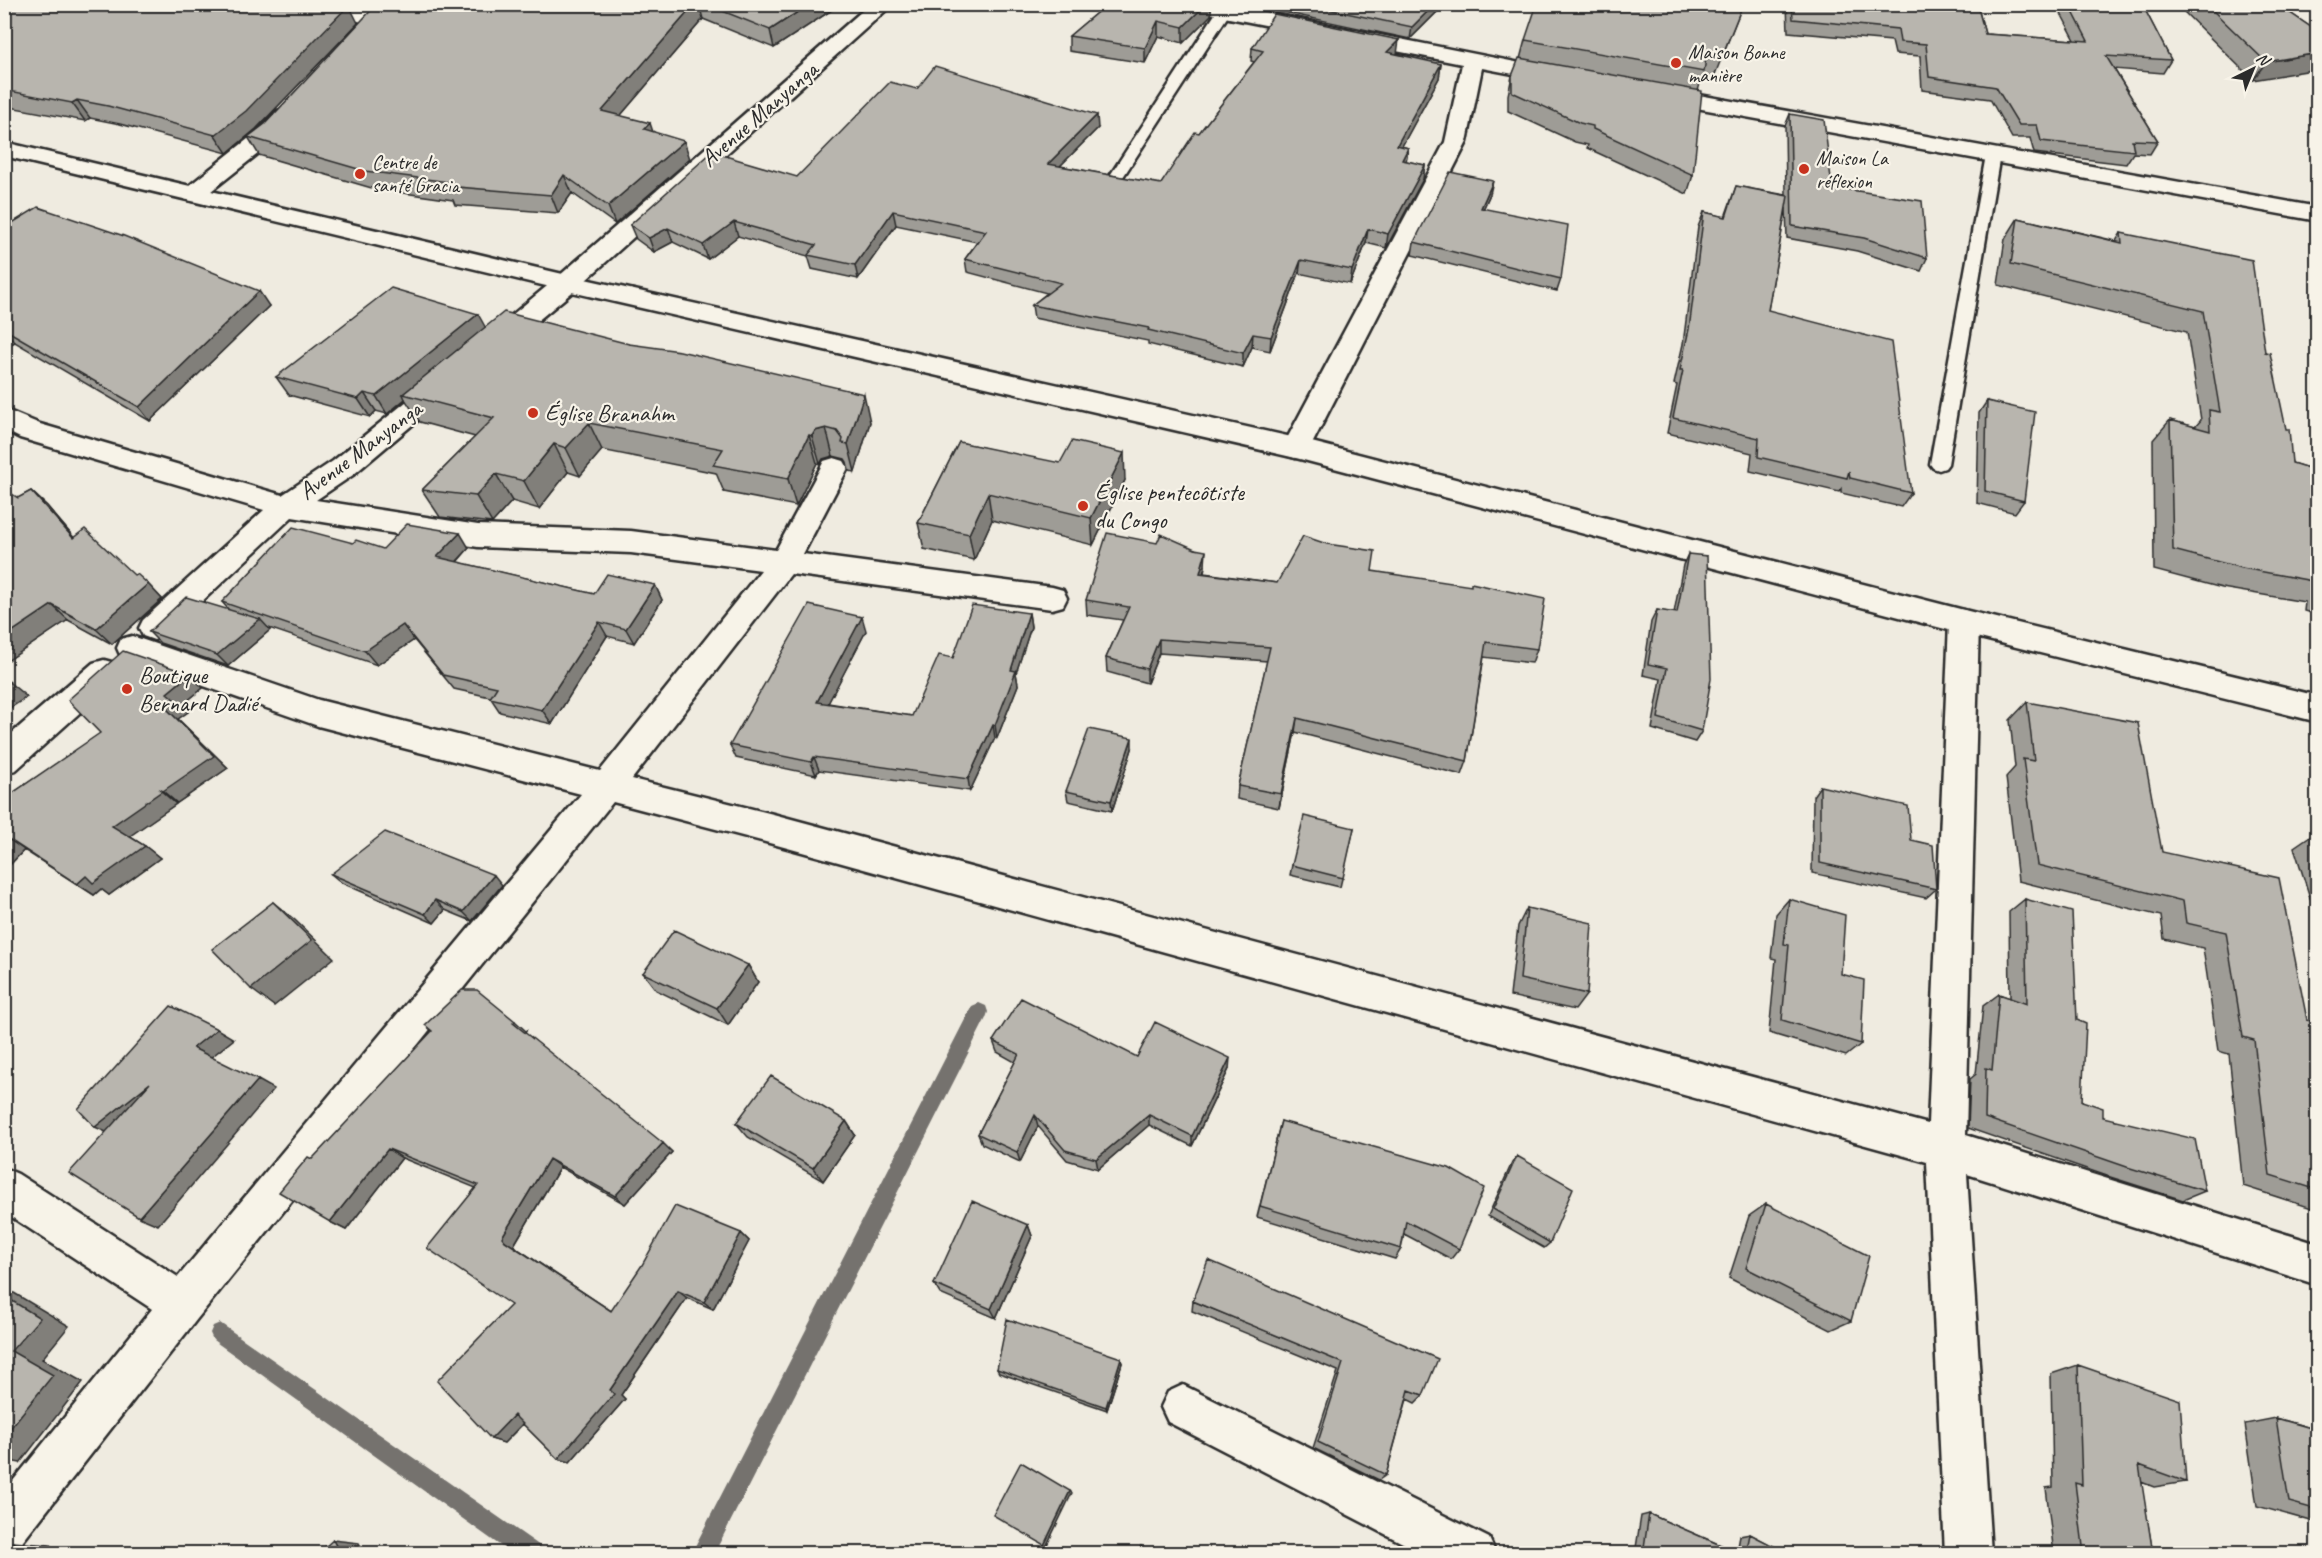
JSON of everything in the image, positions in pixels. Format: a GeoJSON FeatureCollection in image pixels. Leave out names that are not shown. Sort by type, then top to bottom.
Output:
{"type":"FeatureCollection","features":[{"type":"Feature","properties":{"kind":"main road"},"geometry":{"type":"LineString","coordinates":[[316,4],[376,19],[337,61]]}},
{"type":"Feature","properties":{"kind":"main road","name":"Avenue Manyanga"},"geometry":{"type":"LineString","coordinates":[[4,760],[132,648],[286,506],[343,468],[567,283],[883,4]]}},
{"type":"Feature","properties":{"kind":"main road"},"geometry":{"type":"LineString","coordinates":[[1200,4],[1224,11],[1577,80]]}},
{"type":"Feature","properties":{"kind":"main road"},"geometry":{"type":"LineString","coordinates":[[1296,448],[1456,142],[1473,61]]}},
{"type":"Feature","properties":{"kind":"main road"},"geometry":{"type":"LineString","coordinates":[[1635,90],[2318,214]]}},
{"type":"Feature","properties":{"kind":"main road"},"geometry":{"type":"LineString","coordinates":[[193,194],[266,136],[298,103]]}},
{"type":"Feature","properties":{"kind":"main road"},"geometry":{"type":"LineString","coordinates":[[4,149],[567,283],[1296,448],[1964,622],[2318,709]]}},
{"type":"Feature","properties":{"kind":"main road"},"geometry":{"type":"LineString","coordinates":[[4,418],[30,431],[286,506],[478,536],[631,542],[1052,598]]}},
{"type":"Feature","properties":{"kind":"main road"},"geometry":{"type":"LineString","coordinates":[[4,1529],[182,1304],[607,786],[784,562],[834,468]]}},
{"type":"Feature","properties":{"kind":"main road"},"geometry":{"type":"LineString","coordinates":[[1964,622],[1946,1148],[1968,1554]]}},
{"type":"Feature","properties":{"kind":"main road"},"geometry":{"type":"LineString","coordinates":[[132,648],[318,713],[796,835],[1946,1148],[2318,1265]]}},
{"type":"Feature","properties":{"kind":"main road"},"geometry":{"type":"LineString","coordinates":[[4,1188],[182,1304]]}},
{"type":"Feature","properties":{"kind":"main road"},"geometry":{"type":"LineString","coordinates":[[1183,1407],[1473,1554]]}},
{"type":"Feature","properties":{"kind":"lane"},"geometry":{"type":"LineString","coordinates":[[1116,177],[1224,11]]}},
{"type":"Feature","properties":{"kind":"lane"},"geometry":{"type":"LineString","coordinates":[[1938,464],[1993,155]]}},
{"type":"Feature","properties":{"kind":"building"},"geometry":{"type":"Polygon","coordinates":[[[4,4],[349,5],[246,111],[215,135],[108,106],[77,100],[72,103],[4,90],[4,4]]]}},
{"type":"Feature","properties":{"kind":"building"},"geometry":{"type":"Polygon","coordinates":[[[377,4],[695,4],[602,111],[650,123],[644,129],[684,141],[608,206],[564,175],[551,195],[446,186],[449,182],[365,171],[248,137],[265,124],[377,4]]]}},
{"type":"Feature","properties":{"kind":"building"},"geometry":{"type":"Polygon","coordinates":[[[705,4],[810,4],[770,30],[705,4]]]}},
{"type":"Feature","properties":{"kind":"building"},"geometry":{"type":"Polygon","coordinates":[[[1107,4],[1206,4],[1183,27],[1158,21],[1145,48],[1069,36],[1107,4]]]}},
{"type":"Feature","properties":{"kind":"building"},"geometry":{"type":"Polygon","coordinates":[[[1304,4],[1435,4],[1412,27],[1304,4]]]}},
{"type":"Feature","properties":{"kind":"building"},"geometry":{"type":"Polygon","coordinates":[[[1537,4],[1743,4],[1720,61],[1706,58],[1704,72],[1525,40],[1537,4]]]}},
{"type":"Feature","properties":{"kind":"building"},"geometry":{"type":"Polygon","coordinates":[[[1792,4],[1977,4],[1985,34],[2088,41],[2069,4],[2142,4],[2171,60],[2106,56],[2158,141],[2132,140],[2134,151],[2041,141],[2037,125],[2019,125],[1996,87],[1929,77],[1926,44],[1900,42],[1898,29],[1793,19],[1792,4]]]}},
{"type":"Feature","properties":{"kind":"building"},"geometry":{"type":"Polygon","coordinates":[[[2206,4],[2277,4],[2318,32],[2318,53],[2266,62],[2206,4]]]}},
{"type":"Feature","properties":{"kind":"building"},"geometry":{"type":"Polygon","coordinates":[[[1274,14],[1399,40],[1387,52],[1441,64],[1397,145],[1408,148],[1402,160],[1425,165],[1388,234],[1368,229],[1352,270],[1301,260],[1271,337],[1253,334],[1243,353],[1148,330],[1149,328],[1032,305],[1061,283],[965,259],[986,231],[893,211],[855,265],[808,255],[816,245],[734,222],[703,245],[668,228],[649,238],[630,225],[712,152],[797,177],[890,82],[917,89],[935,66],[1097,115],[1048,164],[1161,184],[1195,132],[1199,133],[1263,51],[1252,48],[1274,14]]]}},
{"type":"Feature","properties":{"kind":"building"},"geometry":{"type":"Polygon","coordinates":[[[1519,58],[1702,91],[1693,175],[1593,129],[1593,126],[1580,123],[1512,92],[1512,76],[1519,58]]]}},
{"type":"Feature","properties":{"kind":"building"},"geometry":{"type":"Polygon","coordinates":[[[1790,114],[1824,120],[1832,187],[1922,201],[1927,258],[1864,238],[1792,226],[1790,114]]]}},
{"type":"Feature","properties":{"kind":"building"},"geometry":{"type":"Polygon","coordinates":[[[1450,172],[1493,181],[1481,208],[1568,225],[1561,279],[1414,242],[1450,172]]]}},
{"type":"Feature","properties":{"kind":"building"},"geometry":{"type":"Polygon","coordinates":[[[1736,186],[1788,196],[1768,310],[1891,342],[1911,493],[1850,478],[1849,471],[1847,478],[1758,457],[1759,438],[1673,418],[1683,370],[1680,370],[1689,329],[1704,212],[1726,217],[1736,186]]]}},
{"type":"Feature","properties":{"kind":"building"},"geometry":{"type":"Polygon","coordinates":[[[38,207],[124,236],[259,291],[139,407],[4,329],[4,228],[38,207]]]}},
{"type":"Feature","properties":{"kind":"building"},"geometry":{"type":"Polygon","coordinates":[[[2018,218],[2122,243],[2121,233],[2252,260],[2265,352],[2270,353],[2286,429],[2289,429],[2292,463],[2318,471],[2318,582],[2242,568],[2173,550],[2170,420],[2210,431],[2209,410],[2220,412],[2203,311],[2011,264],[2018,218]]]}},
{"type":"Feature","properties":{"kind":"building"},"geometry":{"type":"Polygon","coordinates":[[[391,288],[478,314],[376,396],[364,393],[358,399],[276,377],[391,288]]]}},
{"type":"Feature","properties":{"kind":"building"},"geometry":{"type":"Polygon","coordinates":[[[504,312],[629,344],[680,351],[864,394],[848,444],[842,443],[843,439],[837,431],[826,428],[815,431],[812,436],[809,435],[788,479],[713,465],[723,449],[589,423],[566,448],[554,444],[524,481],[496,474],[476,496],[422,490],[494,418],[403,394],[504,312]]]}},
{"type":"Feature","properties":{"kind":"building"},"geometry":{"type":"Polygon","coordinates":[[[1987,401],[2035,412],[2024,501],[1985,491],[1987,401]]]}},
{"type":"Feature","properties":{"kind":"building"},"geometry":{"type":"Polygon","coordinates":[[[1072,441],[1124,453],[1091,518],[988,493],[969,534],[918,523],[959,442],[1060,463],[1072,441]]]}},
{"type":"Feature","properties":{"kind":"building"},"geometry":{"type":"Polygon","coordinates":[[[4,489],[18,498],[31,491],[73,538],[85,529],[134,575],[137,574],[148,584],[96,629],[52,605],[4,637],[4,489]]]}},
{"type":"Feature","properties":{"kind":"building"},"geometry":{"type":"Polygon","coordinates":[[[407,524],[460,533],[437,557],[594,594],[607,574],[655,585],[626,629],[599,622],[542,710],[490,698],[497,687],[443,675],[403,625],[365,651],[222,602],[293,527],[353,543],[356,540],[383,549],[407,524]]]}},
{"type":"Feature","properties":{"kind":"building"},"geometry":{"type":"Polygon","coordinates":[[[1107,533],[1157,543],[1161,534],[1195,549],[1206,551],[1200,573],[1277,583],[1303,536],[1327,544],[1375,551],[1372,571],[1471,586],[1471,583],[1545,599],[1537,649],[1486,642],[1467,761],[1297,718],[1281,794],[1238,786],[1270,647],[1159,639],[1147,669],[1106,658],[1129,607],[1086,600],[1107,533]]]}},
{"type":"Feature","properties":{"kind":"building"},"geometry":{"type":"Polygon","coordinates":[[[1688,554],[1707,556],[1711,679],[1702,731],[1658,718],[1667,668],[1648,664],[1657,610],[1677,613],[1688,554]]]}},
{"type":"Feature","properties":{"kind":"building"},"geometry":{"type":"Polygon","coordinates":[[[186,597],[260,619],[217,655],[149,632],[186,597]]]}},
{"type":"Feature","properties":{"kind":"building"},"geometry":{"type":"Polygon","coordinates":[[[809,605],[862,617],[817,702],[912,716],[939,655],[953,658],[972,605],[1029,613],[1011,670],[1016,671],[995,725],[968,779],[814,757],[811,762],[730,745],[809,605]]]}},
{"type":"Feature","properties":{"kind":"building"},"geometry":{"type":"Polygon","coordinates":[[[123,651],[190,674],[167,693],[174,699],[164,706],[214,756],[163,791],[159,789],[162,791],[112,826],[145,846],[93,883],[86,876],[77,884],[7,838],[4,841],[4,799],[100,733],[68,700],[123,651]]]}},
{"type":"Feature","properties":{"kind":"building"},"geometry":{"type":"Polygon","coordinates":[[[4,678],[10,682],[4,686],[4,678]]]}},
{"type":"Feature","properties":{"kind":"building"},"geometry":{"type":"Polygon","coordinates":[[[2027,702],[2138,723],[2162,852],[2279,878],[2307,1020],[2318,1023],[2318,1190],[2270,1175],[2254,1040],[2243,1037],[2226,932],[2186,923],[2183,901],[2037,865],[2023,759],[2034,761],[2027,702]]]}},
{"type":"Feature","properties":{"kind":"building"},"geometry":{"type":"Polygon","coordinates":[[[1089,729],[1132,738],[1111,801],[1066,791],[1089,729]]]}},
{"type":"Feature","properties":{"kind":"building"},"geometry":{"type":"Polygon","coordinates":[[[1820,786],[1908,806],[1911,840],[1933,845],[1936,889],[1820,863],[1820,786]]]}},
{"type":"Feature","properties":{"kind":"building"},"geometry":{"type":"Polygon","coordinates":[[[1304,816],[1354,828],[1343,878],[1292,865],[1304,816]]]}},
{"type":"Feature","properties":{"kind":"building"},"geometry":{"type":"Polygon","coordinates":[[[385,832],[494,875],[463,912],[435,900],[425,914],[331,874],[385,832]]]}},
{"type":"Feature","properties":{"kind":"building"},"geometry":{"type":"Polygon","coordinates":[[[1789,899],[1845,915],[1841,974],[1864,980],[1861,1044],[1782,1020],[1789,945],[1784,944],[1789,899]]]}},
{"type":"Feature","properties":{"kind":"building"},"geometry":{"type":"Polygon","coordinates":[[[2025,899],[2072,912],[2077,1020],[2086,1024],[2082,1101],[2103,1108],[2103,1117],[2195,1139],[2205,1191],[1985,1118],[1986,1068],[1992,1070],[1999,994],[2027,1004],[2025,899]]]}},
{"type":"Feature","properties":{"kind":"building"},"geometry":{"type":"Polygon","coordinates":[[[273,902],[312,940],[251,989],[212,949],[273,902]]]}},
{"type":"Feature","properties":{"kind":"building"},"geometry":{"type":"Polygon","coordinates":[[[1527,908],[1592,923],[1587,994],[1520,979],[1527,908]]]}},
{"type":"Feature","properties":{"kind":"building"},"geometry":{"type":"Polygon","coordinates":[[[674,930],[748,965],[717,1008],[643,973],[674,930]]]}},
{"type":"Feature","properties":{"kind":"building"},"geometry":{"type":"Polygon","coordinates":[[[462,990],[477,990],[515,1021],[513,1023],[663,1143],[615,1196],[549,1159],[502,1237],[505,1241],[611,1311],[642,1265],[675,1206],[741,1233],[704,1302],[678,1291],[610,1390],[614,1394],[558,1459],[514,1415],[491,1439],[437,1381],[511,1305],[427,1248],[478,1185],[388,1149],[330,1222],[279,1192],[308,1157],[312,1159],[432,1031],[425,1025],[462,990]]]}},
{"type":"Feature","properties":{"kind":"building"},"geometry":{"type":"Polygon","coordinates":[[[1021,998],[1137,1057],[1155,1022],[1230,1058],[1192,1136],[1149,1115],[1096,1159],[1065,1150],[1035,1115],[1017,1152],[978,1134],[1019,1054],[993,1041],[1021,998]]]}},
{"type":"Feature","properties":{"kind":"building"},"geometry":{"type":"Polygon","coordinates":[[[171,1006],[217,1029],[193,1048],[258,1080],[139,1217],[69,1173],[150,1083],[95,1127],[78,1109],[171,1006]]]}},
{"type":"Feature","properties":{"kind":"building"},"geometry":{"type":"Polygon","coordinates":[[[771,1076],[846,1121],[813,1168],[736,1123],[771,1076]]]}},
{"type":"Feature","properties":{"kind":"building"},"geometry":{"type":"Polygon","coordinates":[[[1281,1121],[1449,1168],[1484,1188],[1459,1249],[1406,1221],[1401,1249],[1260,1206],[1281,1121]]]}},
{"type":"Feature","properties":{"kind":"building"},"geometry":{"type":"Polygon","coordinates":[[[1517,1156],[1573,1188],[1550,1243],[1493,1209],[1517,1156]]]}},
{"type":"Feature","properties":{"kind":"building"},"geometry":{"type":"Polygon","coordinates":[[[972,1201],[1028,1225],[991,1309],[934,1284],[972,1201]]]}},
{"type":"Feature","properties":{"kind":"building"},"geometry":{"type":"Polygon","coordinates":[[[1766,1204],[1869,1256],[1851,1321],[1746,1268],[1766,1204]]]}},
{"type":"Feature","properties":{"kind":"building"},"geometry":{"type":"Polygon","coordinates":[[[1208,1260],[1438,1359],[1423,1395],[1409,1390],[1386,1475],[1318,1442],[1343,1363],[1193,1301],[1208,1260]]]}},
{"type":"Feature","properties":{"kind":"building"},"geometry":{"type":"Polygon","coordinates":[[[4,1296],[40,1318],[11,1351],[53,1375],[4,1436],[4,1296]]]}},
{"type":"Feature","properties":{"kind":"building"},"geometry":{"type":"Polygon","coordinates":[[[1007,1319],[1121,1358],[1106,1407],[997,1369],[1007,1319]]]}},
{"type":"Feature","properties":{"kind":"building"},"geometry":{"type":"Polygon","coordinates":[[[2078,1365],[2180,1400],[2186,1482],[2139,1465],[2153,1554],[2084,1554],[2075,1483],[2082,1485],[2078,1365]]]}},
{"type":"Feature","properties":{"kind":"building"},"geometry":{"type":"Polygon","coordinates":[[[2276,1418],[2318,1430],[2318,1510],[2289,1502],[2276,1418]]]}},
{"type":"Feature","properties":{"kind":"building"},"geometry":{"type":"Polygon","coordinates":[[[1021,1462],[1070,1491],[1044,1545],[993,1515],[1021,1462]]]}},
{"type":"Feature","properties":{"kind":"building"},"geometry":{"type":"Polygon","coordinates":[[[1649,1514],[1741,1554],[1643,1554],[1649,1514]]]}},
{"type":"Feature","properties":{"kind":"building"},"geometry":{"type":"Polygon","coordinates":[[[1750,1534],[1789,1554],[1746,1554],[1750,1534]]]}},
{"type":"Feature","properties":{"kind":"building"},"geometry":{"type":"Polygon","coordinates":[[[333,1540],[340,1554],[317,1554],[333,1540]]]}},
{"type":"Feature","properties":{"kind":"building"},"geometry":{"type":"Polygon","coordinates":[[[13,1542],[24,1554],[4,1554],[13,1542]]]}},
{"type":"Feature","properties":{"kind":"building"},"geometry":{"type":"Polygon","coordinates":[[[1141,1546],[1150,1554],[1137,1554],[1141,1546]]]}},
{"type":"Feature","properties":{"kind":"waterway"},"geometry":{"type":"LineString","coordinates":[[702,1554],[979,1012]]}},
{"type":"Feature","properties":{"kind":"waterway"},"geometry":{"type":"LineString","coordinates":[[220,1333],[532,1554]]}},
{"type":"Feature","properties":{"kind":"place","name":"Maison Bonne manière"},"geometry":{"type":"Point","coordinates":[1676,63]}},
{"type":"Feature","properties":{"kind":"place","name":"Maison La réflexion"},"geometry":{"type":"Point","coordinates":[1804,169]}},
{"type":"Feature","properties":{"kind":"place","name":"Centre de santé Gracia"},"geometry":{"type":"Point","coordinates":[360,174]}},
{"type":"Feature","properties":{"kind":"place","name":"Église Branahm"},"geometry":{"type":"Point","coordinates":[533,413]}},
{"type":"Feature","properties":{"kind":"place","name":"Église pentecôtiste du Congo"},"geometry":{"type":"Point","coordinates":[1083,506]}},
{"type":"Feature","properties":{"kind":"place","name":"Boutique Bernard Dadié"},"geometry":{"type":"Point","coordinates":[127,689]}}]}
